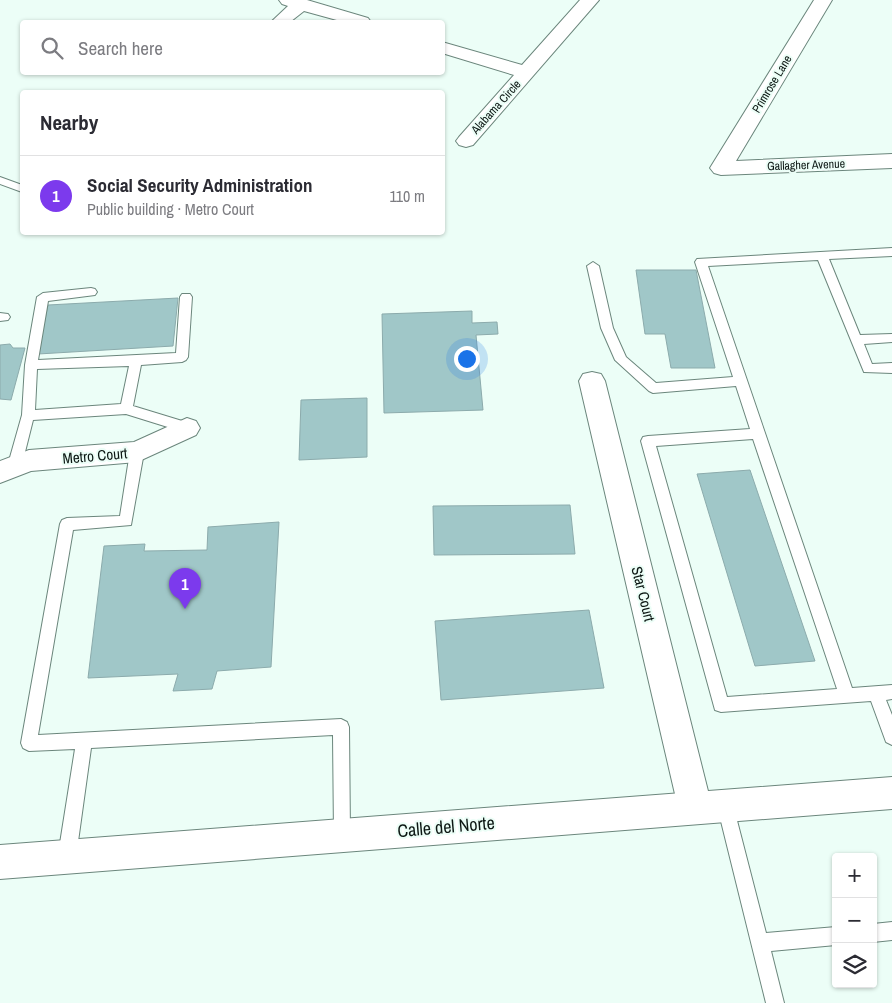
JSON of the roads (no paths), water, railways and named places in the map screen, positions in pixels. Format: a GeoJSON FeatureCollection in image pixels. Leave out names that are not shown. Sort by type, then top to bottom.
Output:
{"type":"FeatureCollection","features":[{"type":"Feature","properties":{"kind":"street","name":"Alabama Circle"},"geometry":{"type":"LineString","coordinates":[[466,141],[590,0]]}},
{"type":"Feature","properties":{"kind":"street","name":"Primrose Lane"},"geometry":{"type":"LineString","coordinates":[[721,168],[823,0]]}},
{"type":"Feature","properties":{"kind":"street"},"geometry":{"type":"LineString","coordinates":[[282,20],[295,2],[355,20]]}},
{"type":"Feature","properties":{"kind":"street"},"geometry":{"type":"LineString","coordinates":[[445,48],[527,73]]}},
{"type":"Feature","properties":{"kind":"street","name":"Gallagher Avenue"},"geometry":{"type":"LineString","coordinates":[[721,168],[892,161]]}},
{"type":"Feature","properties":{"kind":"street","name":"Star Court"},"geometry":{"type":"LineString","coordinates":[[592,381],[710,806]]}},
{"type":"Feature","properties":{"kind":"street","name":"Metro Court"},"geometry":{"type":"LineString","coordinates":[[7,470],[29,461],[137,452],[187,428]]}},
{"type":"Feature","properties":{"kind":"street","name":"Calle del Norte"},"geometry":{"type":"LineString","coordinates":[[0,862],[892,793]]}},
{"type":"Feature","properties":{"kind":"lane"},"geometry":{"type":"LineString","coordinates":[[0,180],[20,187]]}},
{"type":"Feature","properties":{"kind":"lane"},"geometry":{"type":"LineString","coordinates":[[847,696],[700,262],[892,252]]}},
{"type":"Feature","properties":{"kind":"lane"},"geometry":{"type":"LineString","coordinates":[[822,256],[868,369],[892,368]]}},
{"type":"Feature","properties":{"kind":"lane"},"geometry":{"type":"LineString","coordinates":[[594,266],[607,328],[621,360],[653,388],[740,381]]}},
{"type":"Feature","properties":{"kind":"lane"},"geometry":{"type":"LineString","coordinates":[[7,470],[28,415],[31,365],[43,297],[91,292]]}},
{"type":"Feature","properties":{"kind":"lane"},"geometry":{"type":"LineString","coordinates":[[31,365],[136,361],[182,357],[186,297]]}},
{"type":"Feature","properties":{"kind":"lane"},"geometry":{"type":"LineString","coordinates":[[856,340],[892,338]]}},
{"type":"Feature","properties":{"kind":"lane"},"geometry":{"type":"LineString","coordinates":[[126,410],[136,361]]}},
{"type":"Feature","properties":{"kind":"lane"},"geometry":{"type":"LineString","coordinates":[[28,415],[126,410],[187,428]]}},
{"type":"Feature","properties":{"kind":"lane"},"geometry":{"type":"LineString","coordinates":[[758,434],[648,440],[721,705],[892,692]]}},
{"type":"Feature","properties":{"kind":"lane"},"geometry":{"type":"LineString","coordinates":[[137,452],[126,521],[67,524],[29,743],[341,727],[342,835]]}},
{"type":"Feature","properties":{"kind":"lane"},"geometry":{"type":"LineString","coordinates":[[876,693],[892,737]]}},
{"type":"Feature","properties":{"kind":"lane"},"geometry":{"type":"LineString","coordinates":[[67,857],[84,741]]}},
{"type":"Feature","properties":{"kind":"lane"},"geometry":{"type":"LineString","coordinates":[[710,806],[760,943],[775,1003]]}},
{"type":"Feature","properties":{"kind":"lane"},"geometry":{"type":"LineString","coordinates":[[877,933],[892,931]]}},
{"type":"Feature","properties":{"kind":"lane"},"geometry":{"type":"LineString","coordinates":[[760,943],[832,936]]}},
{"type":"Feature","properties":{"kind":"place","name":"Social Security Administration"},"geometry":{"type":"Point","coordinates":[185,609]}}]}
